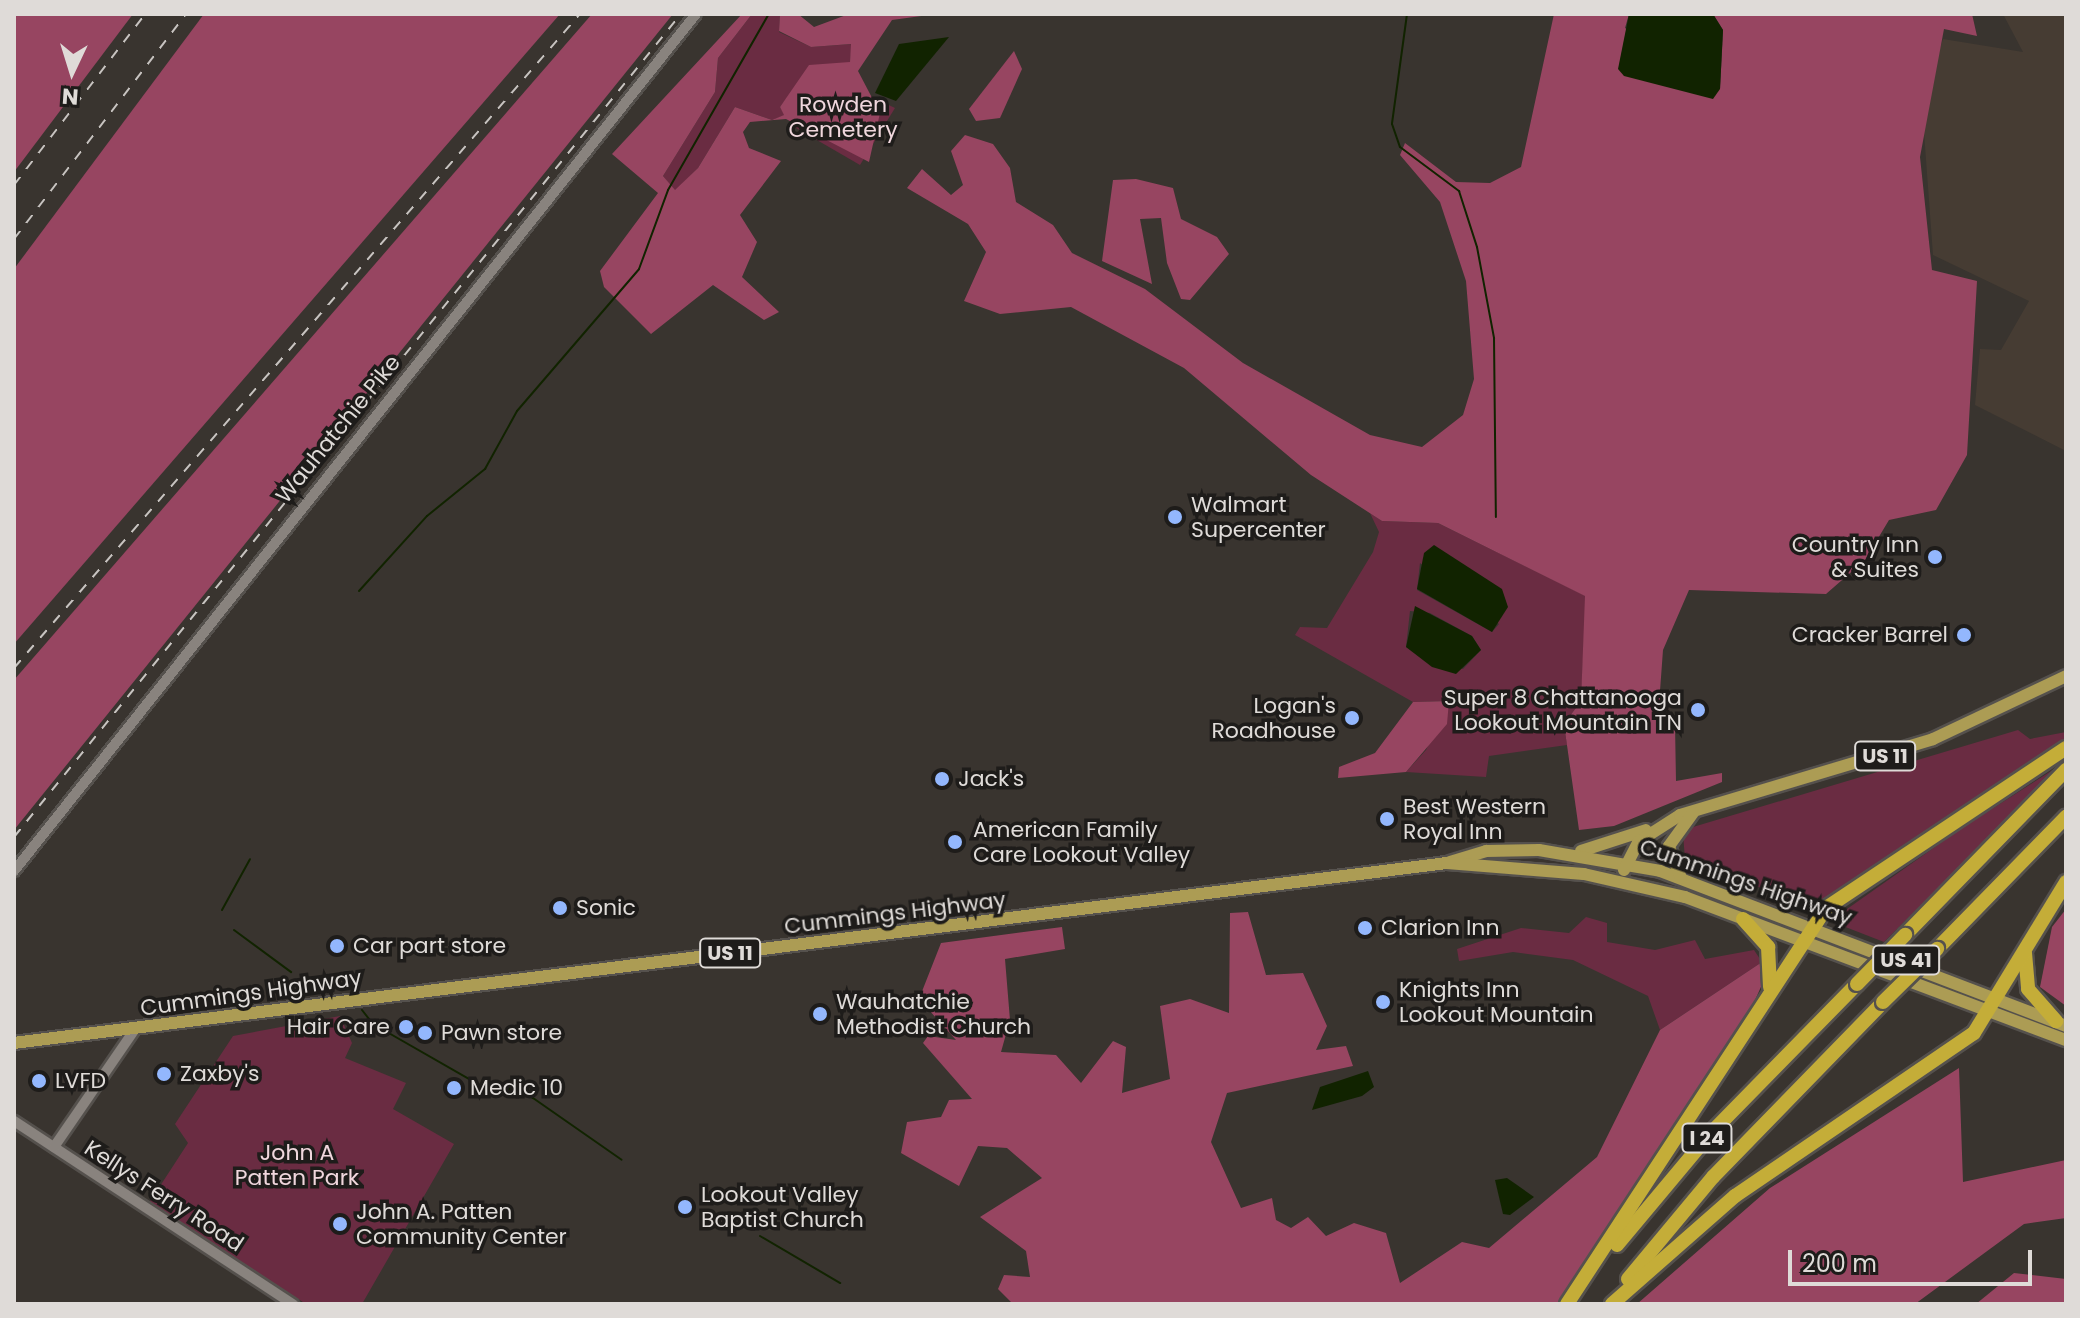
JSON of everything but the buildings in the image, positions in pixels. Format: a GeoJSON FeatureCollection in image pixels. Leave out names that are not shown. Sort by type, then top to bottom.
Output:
{"type":"FeatureCollection","features":[{"type":"Feature","properties":{"kind":"highway"},"geometry":{"type":"LineString","coordinates":[[1568,1304],[1804,941],[1812,924],[2066,748]]}},
{"type":"Feature","properties":{"kind":"highway","name":"I 24"},"geometry":{"type":"LineString","coordinates":[[1568,1304],[1709,1135],[2066,770]]}},
{"type":"Feature","properties":{"kind":"highway","name":"I 24"},"geometry":{"type":"LineString","coordinates":[[1610,1304],[1713,1177],[2066,817]]}},
{"type":"Feature","properties":{"kind":"highway"},"geometry":{"type":"LineString","coordinates":[[1610,1304],[1735,1196],[1991,1014],[2066,882]]}},
{"type":"Feature","properties":{"kind":"highway"},"geometry":{"type":"LineString","coordinates":[[1743,919],[1768,947],[1774,975],[1768,996]]}},
{"type":"Feature","properties":{"kind":"highway"},"geometry":{"type":"LineString","coordinates":[[2026,948],[2028,989],[2061,1023]]}},
{"type":"Feature","properties":{"kind":"main road","name":"US 11"},"geometry":{"type":"LineString","coordinates":[[1621,881],[1626,862],[1661,824],[1933,739],[2066,676]]}},
{"type":"Feature","properties":{"kind":"main road"},"geometry":{"type":"LineString","coordinates":[[1681,878],[1670,857],[1671,837],[1695,811]]}},
{"type":"Feature","properties":{"kind":"main road"},"geometry":{"type":"LineString","coordinates":[[1567,853],[1616,844],[1661,824]]}},
{"type":"Feature","properties":{"kind":"main road","name":"Cummings Highway"},"geometry":{"type":"LineString","coordinates":[[14,1043],[1447,863],[1486,851],[1567,853],[1626,862],[1681,878],[1812,924],[2061,1023]]}},
{"type":"Feature","properties":{"kind":"main road","name":"Cummings Highway"},"geometry":{"type":"LineString","coordinates":[[1447,863],[1621,881],[1743,919],[2066,1040]]}},
{"type":"Feature","properties":{"kind":"street","name":"Wauhatchie Pike"},"geometry":{"type":"LineString","coordinates":[[14,871],[696,14]]}},
{"type":"Feature","properties":{"kind":"street"},"geometry":{"type":"LineString","coordinates":[[54,1147],[135,1029]]}},
{"type":"Feature","properties":{"kind":"street","name":"Kellys Ferry Road"},"geometry":{"type":"LineString","coordinates":[[14,1121],[293,1304]]}},
{"type":"Feature","properties":{"kind":"shaded area"},"geometry":{"type":"Polygon","coordinates":[[[1629,14],[1713,14],[1723,30],[1720,89],[1713,99],[1624,76],[1618,69],[1629,14]]]}},
{"type":"Feature","properties":{"kind":"shaded area"},"geometry":{"type":"Polygon","coordinates":[[[2003,14],[2066,14],[2066,451],[1975,405],[1980,349],[2001,350],[2029,301],[1933,255],[1922,105],[1943,39],[2023,52],[2003,14]]]}},
{"type":"Feature","properties":{"kind":"shaded area"},"geometry":{"type":"Polygon","coordinates":[[[949,37],[896,101],[875,93],[899,44],[949,37]]]}},
{"type":"Feature","properties":{"kind":"shaded area"},"geometry":{"type":"Polygon","coordinates":[[[1434,545],[1502,589],[1508,607],[1492,632],[1417,589],[1424,553],[1434,545]]]}},
{"type":"Feature","properties":{"kind":"shaded area"},"geometry":{"type":"Polygon","coordinates":[[[1415,606],[1472,636],[1481,650],[1456,674],[1432,667],[1406,647],[1415,606]]]}},
{"type":"Feature","properties":{"kind":"shaded area"},"geometry":{"type":"Polygon","coordinates":[[[1368,1071],[1374,1087],[1362,1096],[1312,1110],[1320,1087],[1368,1071]]]}},
{"type":"Feature","properties":{"kind":"shaded area"},"geometry":{"type":"Polygon","coordinates":[[[1507,1178],[1534,1197],[1510,1215],[1503,1214],[1495,1180],[1507,1178]]]}},
{"type":"Feature","properties":{"kind":"green space"},"geometry":{"type":"Polygon","coordinates":[[[14,14],[133,14],[14,172],[14,14]]]}},
{"type":"Feature","properties":{"kind":"green space"},"geometry":{"type":"Polygon","coordinates":[[[204,14],[560,14],[14,644],[14,269],[204,14]]]}},
{"type":"Feature","properties":{"kind":"green space"},"geometry":{"type":"Polygon","coordinates":[[[592,14],[673,14],[14,830],[14,680],[592,14]]]}},
{"type":"Feature","properties":{"kind":"green space"},"geometry":{"type":"Polygon","coordinates":[[[742,14],[752,14],[718,58],[715,92],[663,176],[675,190],[698,168],[735,107],[772,120],[784,115],[780,107],[809,65],[850,62],[851,44],[811,47],[779,31],[780,14],[798,14],[814,27],[849,14],[936,14],[892,20],[858,71],[880,113],[869,162],[786,119],[750,122],[743,132],[749,148],[781,161],[740,215],[757,242],[742,277],[779,312],[764,320],[713,285],[651,334],[604,287],[600,271],[658,193],[612,154],[742,14]]]}},
{"type":"Feature","properties":{"kind":"green space"},"geometry":{"type":"Polygon","coordinates":[[[752,14],[780,14],[779,32],[811,47],[852,44],[850,63],[794,89],[780,107],[785,115],[772,120],[735,107],[698,168],[675,191],[663,176],[715,92],[718,58],[752,14]]]}},
{"type":"Feature","properties":{"kind":"green space"},"geometry":{"type":"Polygon","coordinates":[[[1554,14],[1629,14],[1625,28],[1720,89],[1723,30],[1713,14],[1972,14],[1977,36],[1944,29],[1920,157],[1932,270],[1977,281],[1967,455],[1936,510],[1889,520],[1865,560],[1826,594],[1689,590],[1663,650],[1660,691],[1675,724],[1676,781],[1722,773],[1722,782],[1614,826],[1579,830],[1564,724],[1581,701],[1585,596],[1438,523],[1382,521],[1311,475],[1184,368],[1071,307],[1000,314],[964,301],[986,252],[968,224],[907,188],[922,169],[951,195],[963,185],[951,151],[965,135],[993,144],[1010,168],[1016,202],[1053,225],[1072,253],[1145,289],[1243,363],[1370,435],[1422,447],[1463,415],[1474,379],[1466,281],[1440,202],[1400,155],[1405,143],[1456,182],[1490,183],[1521,167],[1554,14]]]}},
{"type":"Feature","properties":{"kind":"green space"},"geometry":{"type":"Polygon","coordinates":[[[1014,51],[1022,69],[1000,118],[976,121],[969,109],[1014,51]]]}},
{"type":"Feature","properties":{"kind":"green space","name":"Rowden Cemetery"},"geometry":{"type":"Polygon","coordinates":[[[828,76],[895,108],[860,165],[791,125],[828,76]]]}},
{"type":"Feature","properties":{"kind":"green space"},"geometry":{"type":"Polygon","coordinates":[[[1136,179],[1173,188],[1181,219],[1217,237],[1229,254],[1190,300],[1181,299],[1167,263],[1161,218],[1140,219],[1152,284],[1102,261],[1113,180],[1136,179]]]}},
{"type":"Feature","properties":{"kind":"green space"},"geometry":{"type":"Polygon","coordinates":[[[1370,513],[1382,521],[1438,523],[1586,596],[1581,701],[1564,724],[1567,745],[1489,756],[1486,777],[1406,772],[1426,750],[1449,701],[1413,702],[1295,635],[1300,627],[1327,628],[1373,552],[1379,532],[1370,513]],[[1420,563],[1417,590],[1492,632],[1499,624],[1420,563]],[[1410,611],[1406,647],[1420,657],[1463,669],[1481,650],[1472,636],[1430,613],[1410,611]]]}},
{"type":"Feature","properties":{"kind":"green space"},"geometry":{"type":"Polygon","coordinates":[[[1449,701],[1447,724],[1406,772],[1338,778],[1339,767],[1375,753],[1413,702],[1449,701]]]}},
{"type":"Feature","properties":{"kind":"green space"},"geometry":{"type":"Polygon","coordinates":[[[2018,730],[2030,739],[2066,732],[2066,740],[1822,900],[1802,903],[1685,860],[1683,833],[1693,827],[2018,730]]]}},
{"type":"Feature","properties":{"kind":"green space"},"geometry":{"type":"Polygon","coordinates":[[[2062,764],[1884,942],[1830,921],[1959,830],[2062,764]]]}},
{"type":"Feature","properties":{"kind":"green space"},"geometry":{"type":"Polygon","coordinates":[[[2066,909],[2066,1006],[2040,987],[2052,927],[2066,909]]]}},
{"type":"Feature","properties":{"kind":"green space"},"geometry":{"type":"Polygon","coordinates":[[[1248,912],[1266,975],[1303,973],[1327,1026],[1316,1050],[1346,1046],[1353,1066],[1227,1093],[1211,1142],[1241,1208],[1272,1198],[1276,1220],[1291,1228],[1308,1217],[1326,1236],[1354,1223],[1386,1233],[1400,1283],[1462,1242],[1489,1248],[1597,1157],[1660,1030],[1762,962],[1764,980],[1748,1016],[1560,1304],[1013,1304],[998,1289],[1004,1275],[1030,1277],[1026,1251],[980,1217],[1042,1178],[1007,1148],[978,1146],[959,1186],[901,1153],[907,1122],[941,1117],[949,1100],[972,1099],[923,1043],[928,1036],[956,1040],[919,999],[941,943],[1062,927],[1065,949],[1005,959],[1010,1020],[1001,1052],[1056,1055],[1081,1083],[1113,1041],[1126,1047],[1122,1093],[1170,1079],[1160,1006],[1190,999],[1229,1013],[1230,913],[1248,912]]]}},
{"type":"Feature","properties":{"kind":"green space"},"geometry":{"type":"Polygon","coordinates":[[[1586,917],[1607,923],[1607,942],[1655,950],[1695,940],[1705,959],[1754,950],[1762,962],[1660,1030],[1648,996],[1573,960],[1513,952],[1459,961],[1457,949],[1521,928],[1569,933],[1586,917]]]}},
{"type":"Feature","properties":{"kind":"green space","name":"John A Patten Park"},"geometry":{"type":"Polygon","coordinates":[[[340,1016],[352,1043],[345,1058],[406,1083],[393,1109],[454,1144],[362,1304],[306,1304],[149,1203],[188,1143],[175,1124],[233,1036],[340,1016]]]}},
{"type":"Feature","properties":{"kind":"green space"},"geometry":{"type":"Polygon","coordinates":[[[1959,1068],[1963,1182],[2066,1160],[2066,1218],[2024,1224],[1915,1304],[1637,1304],[1770,1188],[1959,1068]]]}},
{"type":"Feature","properties":{"kind":"green space"},"geometry":{"type":"Polygon","coordinates":[[[2014,1273],[2066,1279],[2066,1304],[1976,1304],[2014,1273]]]}},
{"type":"Feature","properties":{"kind":"waterway"},"geometry":{"type":"LineString","coordinates":[[359,591],[427,516],[485,469],[517,411],[639,269],[668,190],[769,14]]}},
{"type":"Feature","properties":{"kind":"waterway"},"geometry":{"type":"LineString","coordinates":[[1407,14],[1392,124],[1400,147],[1459,191],[1477,247],[1494,338],[1496,517]]}},
{"type":"Feature","properties":{"kind":"waterway"},"geometry":{"type":"LineString","coordinates":[[222,910],[250,859]]}},
{"type":"Feature","properties":{"kind":"waterway"},"geometry":{"type":"LineString","coordinates":[[234,930],[291,972]]}},
{"type":"Feature","properties":{"kind":"waterway"},"geometry":{"type":"LineString","coordinates":[[362,1010],[373,1024],[483,1087],[489,1078]]}},
{"type":"Feature","properties":{"kind":"waterway"},"geometry":{"type":"LineString","coordinates":[[502,1086],[533,1098],[622,1160]]}},
{"type":"Feature","properties":{"kind":"waterway"},"geometry":{"type":"LineString","coordinates":[[760,1236],[840,1283]]}},
{"type":"Feature","properties":{"kind":"railway"},"geometry":{"type":"LineString","coordinates":[[14,185],[145,14]]}},
{"type":"Feature","properties":{"kind":"railway"},"geometry":{"type":"LineString","coordinates":[[14,239],[186,14]]}},
{"type":"Feature","properties":{"kind":"railway"},"geometry":{"type":"LineString","coordinates":[[14,668],[580,14]]}},
{"type":"Feature","properties":{"kind":"railway"},"geometry":{"type":"LineString","coordinates":[[14,837],[681,14]]}},
{"type":"Feature","properties":{"kind":"place","name":"Walmart Supercenter"},"geometry":{"type":"Point","coordinates":[1175,517]}},
{"type":"Feature","properties":{"kind":"place","name":"Country Inn & Suites"},"geometry":{"type":"Point","coordinates":[1935,557]}},
{"type":"Feature","properties":{"kind":"place","name":"Cracker Barrel"},"geometry":{"type":"Point","coordinates":[1964,635]}},
{"type":"Feature","properties":{"kind":"place","name":"Super 8 Chattanooga Lookout Mountain TN"},"geometry":{"type":"Point","coordinates":[1698,710]}},
{"type":"Feature","properties":{"kind":"place","name":"Logan's Roadhouse"},"geometry":{"type":"Point","coordinates":[1352,718]}},
{"type":"Feature","properties":{"kind":"place","name":"Jack's"},"geometry":{"type":"Point","coordinates":[942,779]}},
{"type":"Feature","properties":{"kind":"place","name":"Best Western Royal Inn"},"geometry":{"type":"Point","coordinates":[1387,819]}},
{"type":"Feature","properties":{"kind":"place","name":"American Family Care Lookout Valley"},"geometry":{"type":"Point","coordinates":[955,842]}},
{"type":"Feature","properties":{"kind":"place","name":"Sonic"},"geometry":{"type":"Point","coordinates":[560,908]}},
{"type":"Feature","properties":{"kind":"place","name":"Clarion Inn"},"geometry":{"type":"Point","coordinates":[1365,928]}},
{"type":"Feature","properties":{"kind":"place","name":"Car part store"},"geometry":{"type":"Point","coordinates":[337,946]}},
{"type":"Feature","properties":{"kind":"place","name":"Knights Inn Lookout Mountain"},"geometry":{"type":"Point","coordinates":[1383,1002]}},
{"type":"Feature","properties":{"kind":"place","name":"Wauhatchie Methodist Church"},"geometry":{"type":"Point","coordinates":[820,1014]}},
{"type":"Feature","properties":{"kind":"place","name":"Hair Care"},"geometry":{"type":"Point","coordinates":[406,1027]}},
{"type":"Feature","properties":{"kind":"place","name":"Pawn store"},"geometry":{"type":"Point","coordinates":[425,1033]}},
{"type":"Feature","properties":{"kind":"place","name":"Zaxby's"},"geometry":{"type":"Point","coordinates":[164,1074]}},
{"type":"Feature","properties":{"kind":"place","name":"LVFD"},"geometry":{"type":"Point","coordinates":[39,1081]}},
{"type":"Feature","properties":{"kind":"place","name":"Medic 10"},"geometry":{"type":"Point","coordinates":[454,1088]}},
{"type":"Feature","properties":{"kind":"place","name":"Lookout Valley Baptist Church"},"geometry":{"type":"Point","coordinates":[685,1207]}},
{"type":"Feature","properties":{"kind":"place","name":"John A. Patten Community Center"},"geometry":{"type":"Point","coordinates":[340,1224]}}]}
